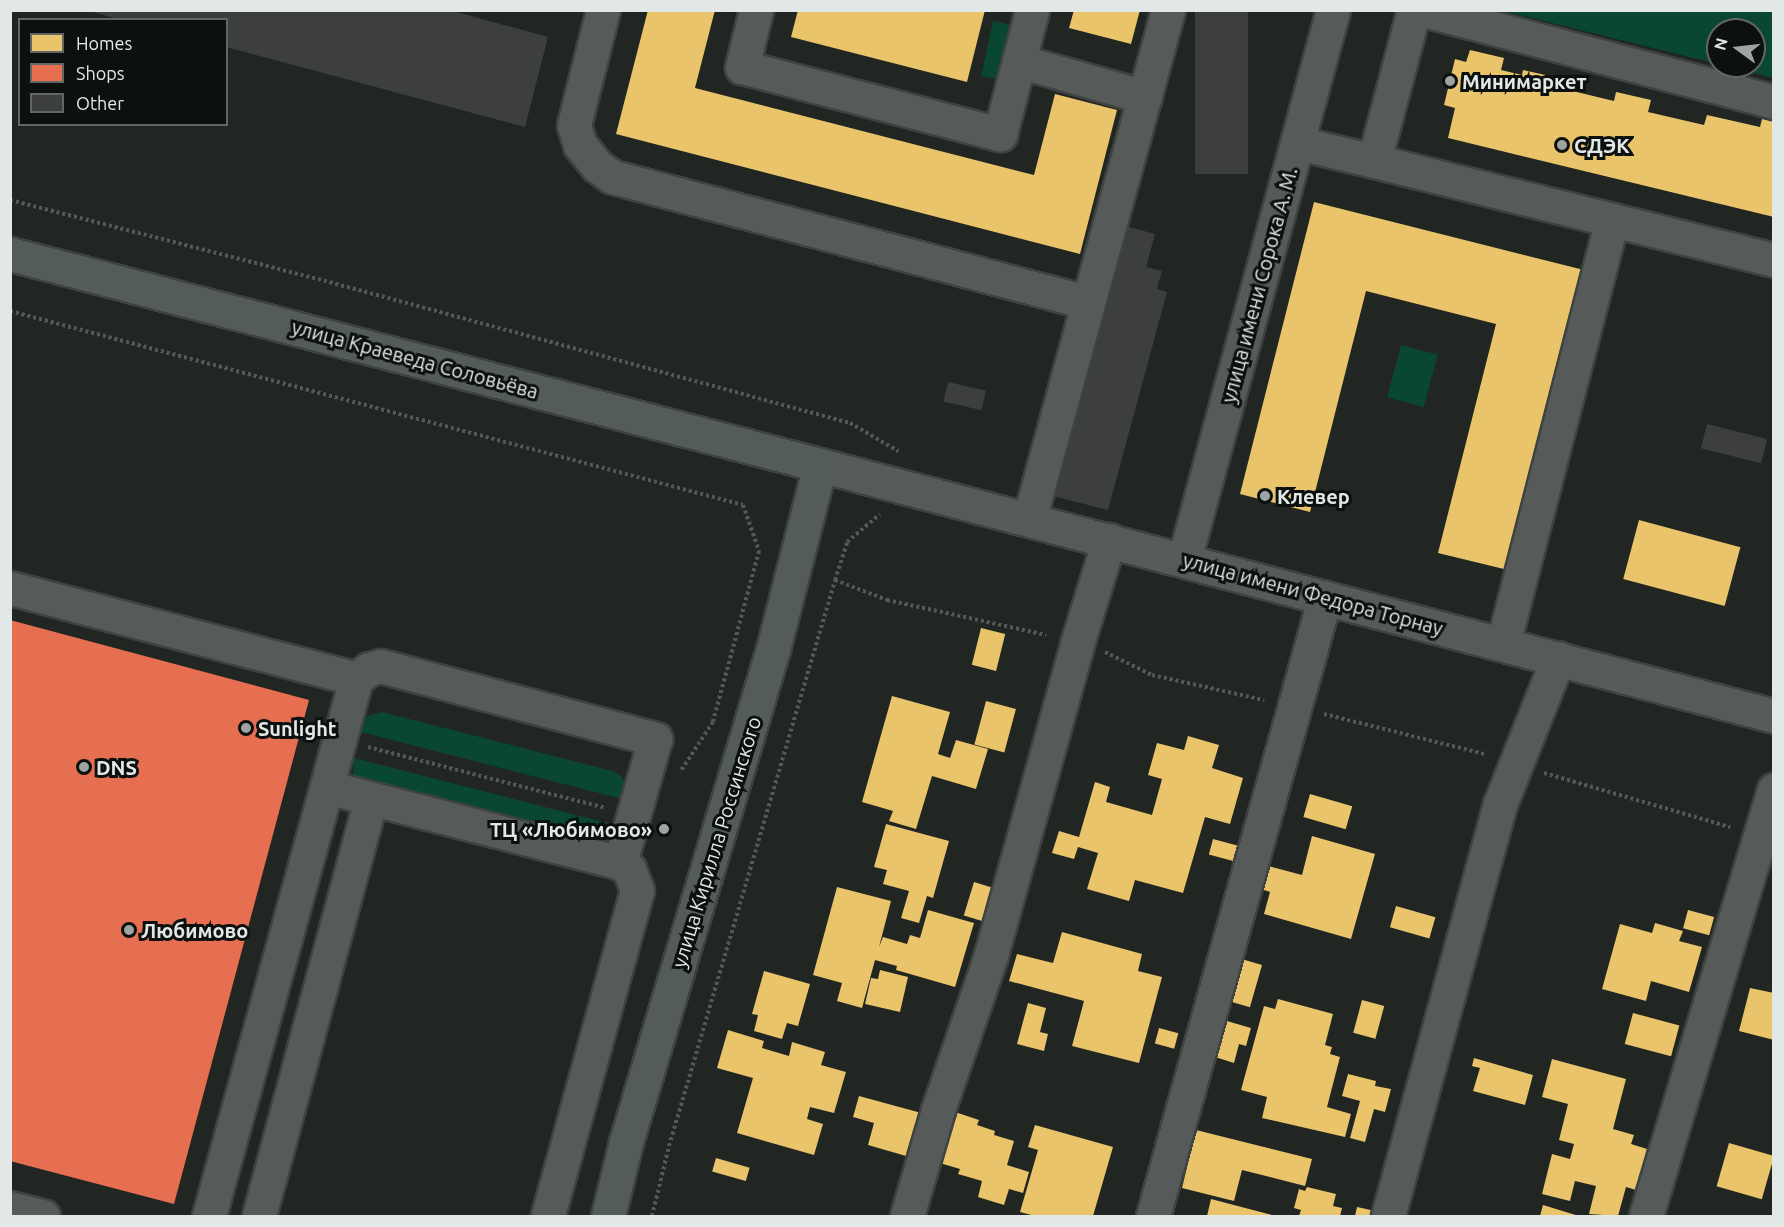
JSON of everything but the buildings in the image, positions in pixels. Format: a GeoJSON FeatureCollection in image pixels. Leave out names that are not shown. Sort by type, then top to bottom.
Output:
{"type":"FeatureCollection","features":[{"type":"Feature","properties":{"kind":"main road","name":"улица Краеведа Соловьёва"},"geometry":{"type":"LineString","coordinates":[[10,254],[819,465]]}},
{"type":"Feature","properties":{"kind":"main road","name":"улица Кирилла Россинского"},"geometry":{"type":"LineString","coordinates":[[608,1216],[626,1142],[774,649],[819,465]]}},
{"type":"Feature","properties":{"kind":"street"},"geometry":{"type":"LineString","coordinates":[[603,10],[574,125],[580,145],[597,166],[614,177],[1086,302]]}},
{"type":"Feature","properties":{"kind":"street"},"geometry":{"type":"LineString","coordinates":[[756,10],[742,67],[1000,134],[1032,10]]}},
{"type":"Feature","properties":{"kind":"street"},"geometry":{"type":"LineString","coordinates":[[1029,520],[1086,302],[1168,10]]}},
{"type":"Feature","properties":{"kind":"street","name":"улица имени Сорока А. М."},"geometry":{"type":"LineString","coordinates":[[1184,560],[1333,10]]}},
{"type":"Feature","properties":{"kind":"street"},"geometry":{"type":"LineString","coordinates":[[1374,161],[1414,10]]}},
{"type":"Feature","properties":{"kind":"street"},"geometry":{"type":"LineString","coordinates":[[1424,10],[1773,102]]}},
{"type":"Feature","properties":{"kind":"street"},"geometry":{"type":"LineString","coordinates":[[1019,61],[1145,97]]}},
{"type":"Feature","properties":{"kind":"street"},"geometry":{"type":"LineString","coordinates":[[1298,143],[1773,260]]}},
{"type":"Feature","properties":{"kind":"street"},"geometry":{"type":"LineString","coordinates":[[1503,644],[1612,220]]}},
{"type":"Feature","properties":{"kind":"street","name":"улица имени Федора Торнау"},"geometry":{"type":"LineString","coordinates":[[819,465],[1773,716]]}},
{"type":"Feature","properties":{"kind":"street"},"geometry":{"type":"LineString","coordinates":[[908,1216],[938,1110],[991,955],[1074,656],[1109,540]]}},
{"type":"Feature","properties":{"kind":"street"},"geometry":{"type":"LineString","coordinates":[[10,588],[356,679]]}},
{"type":"Feature","properties":{"kind":"street"},"geometry":{"type":"LineString","coordinates":[[1153,1216],[1325,597]]}},
{"type":"Feature","properties":{"kind":"street"},"geometry":{"type":"LineString","coordinates":[[1388,1216],[1500,804],[1558,658]]}},
{"type":"Feature","properties":{"kind":"street"},"geometry":{"type":"LineString","coordinates":[[209,1216],[356,679],[369,669],[381,666],[655,739],[620,862]]}},
{"type":"Feature","properties":{"kind":"street"},"geometry":{"type":"LineString","coordinates":[[327,787],[620,862],[629,869],[637,890],[548,1216]]}},
{"type":"Feature","properties":{"kind":"street"},"geometry":{"type":"LineString","coordinates":[[1646,1216],[1773,790]]}},
{"type":"Feature","properties":{"kind":"street"},"geometry":{"type":"LineString","coordinates":[[259,1216],[371,799]]}},
{"type":"Feature","properties":{"kind":"street"},"geometry":{"type":"LineString","coordinates":[[219,1179],[230,1216]]}},
{"type":"Feature","properties":{"kind":"street"},"geometry":{"type":"LineString","coordinates":[[10,1208],[43,1216]]}},
{"type":"Feature","properties":{"kind":"path"},"geometry":{"type":"LineString","coordinates":[[10,200],[330,282],[850,423],[901,453]]}},
{"type":"Feature","properties":{"kind":"path"},"geometry":{"type":"LineString","coordinates":[[10,311],[743,505],[759,551],[746,604],[713,722],[675,781]]}},
{"type":"Feature","properties":{"kind":"path"},"geometry":{"type":"LineString","coordinates":[[835,580],[847,542],[885,510]]}},
{"type":"Feature","properties":{"kind":"path"},"geometry":{"type":"LineString","coordinates":[[652,1216],[669,1146],[823,624]]}},
{"type":"Feature","properties":{"kind":"path"},"geometry":{"type":"LineString","coordinates":[[358,744],[606,809]]}},
{"type":"Feature","properties":{"kind":"green space"},"geometry":{"type":"Polygon","coordinates":[[[1504,11],[1773,11],[1773,78],[1766,76],[1766,18],[1706,18],[1706,61],[1504,11]]]}},
{"type":"Feature","properties":{"kind":"green space"},"geometry":{"type":"Polygon","coordinates":[[[993,21],[1017,26],[1006,81],[981,76],[993,21]]]}},
{"type":"Feature","properties":{"kind":"green space"},"geometry":{"type":"Polygon","coordinates":[[[1401,345],[1438,355],[1424,407],[1387,397],[1401,345]]]}},
{"type":"Feature","properties":{"kind":"green space"},"geometry":{"type":"Polygon","coordinates":[[[382,712],[616,772],[624,780],[622,799],[361,732],[367,716],[382,712]]]}},
{"type":"Feature","properties":{"kind":"green space"},"geometry":{"type":"Polygon","coordinates":[[[354,758],[615,825],[612,837],[604,845],[357,780],[353,774],[354,758]]]}},
{"type":"Feature","properties":{"kind":"place","name":"Минимаркет"},"geometry":{"type":"Point","coordinates":[1450,81]}},
{"type":"Feature","properties":{"kind":"place","name":"СДЭК"},"geometry":{"type":"Point","coordinates":[1562,145]}},
{"type":"Feature","properties":{"kind":"place","name":"Клевер"},"geometry":{"type":"Point","coordinates":[1265,496]}},
{"type":"Feature","properties":{"kind":"place","name":"Sunlight"},"geometry":{"type":"Point","coordinates":[246,728]}},
{"type":"Feature","properties":{"kind":"place","name":"DNS"},"geometry":{"type":"Point","coordinates":[84,767]}},
{"type":"Feature","properties":{"kind":"place","name":"ТЦ «Любимово»"},"geometry":{"type":"Point","coordinates":[664,829]}},
{"type":"Feature","properties":{"kind":"place","name":"Любимово"},"geometry":{"type":"Point","coordinates":[129,930]}}]}
